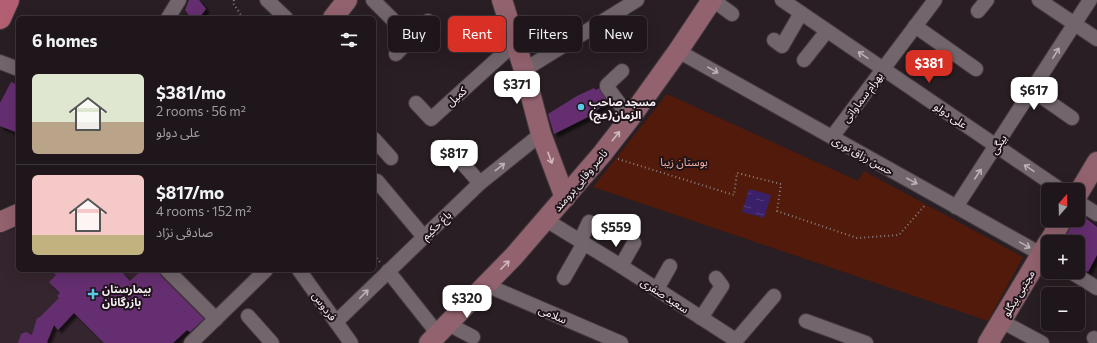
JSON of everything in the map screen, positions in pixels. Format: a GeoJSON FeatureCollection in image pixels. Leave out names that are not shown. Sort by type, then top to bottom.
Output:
{"type":"FeatureCollection","features":[{"type":"Feature","properties":{"kind":"main road"},"geometry":{"type":"LineString","coordinates":[[0,18],[8,0]]}},
{"type":"Feature","properties":{"kind":"street"},"geometry":{"type":"LineString","coordinates":[[267,0],[284,16]]}},
{"type":"Feature","properties":{"kind":"street"},"geometry":{"type":"LineString","coordinates":[[335,16],[347,0]]}},
{"type":"Feature","properties":{"kind":"street"},"geometry":{"type":"LineString","coordinates":[[374,0],[390,16]]}},
{"type":"Feature","properties":{"kind":"street"},"geometry":{"type":"LineString","coordinates":[[503,0],[514,39]]}},
{"type":"Feature","properties":{"kind":"street"},"geometry":{"type":"LineString","coordinates":[[524,70],[637,0]]}},
{"type":"Feature","properties":{"kind":"street"},"geometry":{"type":"LineString","coordinates":[[712,0],[732,14]]}},
{"type":"Feature","properties":{"kind":"street","name":"ناصر وفایی برومند"},"geometry":{"type":"LineString","coordinates":[[438,334],[514,256],[602,154],[678,51],[712,0]]}},
{"type":"Feature","properties":{"kind":"street","name":"علی دولو"},"geometry":{"type":"LineString","coordinates":[[782,0],[1051,183]]}},
{"type":"Feature","properties":{"kind":"street","name":"بهرام سماواتی"},"geometry":{"type":"LineString","coordinates":[[832,137],[934,0]]}},
{"type":"Feature","properties":{"kind":"street"},"geometry":{"type":"LineString","coordinates":[[978,11],[987,0]]}},
{"type":"Feature","properties":{"kind":"street"},"geometry":{"type":"LineString","coordinates":[[1039,0],[1097,39]]}},
{"type":"Feature","properties":{"kind":"street","name":"بیگی"},"geometry":{"type":"LineString","coordinates":[[956,207],[1090,0]]}},
{"type":"Feature","properties":{"kind":"street"},"geometry":{"type":"LineString","coordinates":[[774,40],[782,46],[801,13]]}},
{"type":"Feature","properties":{"kind":"street"},"geometry":{"type":"LineString","coordinates":[[915,26],[976,69]]}},
{"type":"Feature","properties":{"kind":"street"},"geometry":{"type":"LineString","coordinates":[[804,60],[828,31]]}},
{"type":"Feature","properties":{"kind":"street","name":"کمیل"},"geometry":{"type":"LineString","coordinates":[[416,103],[431,119],[514,44]]}},
{"type":"Feature","properties":{"kind":"street","name":"حسن رزاق نوری"},"geometry":{"type":"LineString","coordinates":[[678,51],[956,207],[1041,246]]}},
{"type":"Feature","properties":{"kind":"street"},"geometry":{"type":"LineString","coordinates":[[518,52],[541,134],[565,198]]}},
{"type":"Feature","properties":{"kind":"street"},"geometry":{"type":"LineString","coordinates":[[0,62],[16,68]]}},
{"type":"Feature","properties":{"kind":"street"},"geometry":{"type":"LineString","coordinates":[[622,72],[607,84],[607,87],[630,118]]}},
{"type":"Feature","properties":{"kind":"street"},"geometry":{"type":"LineString","coordinates":[[1032,90],[1072,118]]}},
{"type":"Feature","properties":{"kind":"street","name":"باغ حکیم"},"geometry":{"type":"LineString","coordinates":[[336,322],[480,183],[541,134]]}},
{"type":"Feature","properties":{"kind":"street"},"geometry":{"type":"LineString","coordinates":[[376,141],[391,158]]}},
{"type":"Feature","properties":{"kind":"street"},"geometry":{"type":"LineString","coordinates":[[448,147],[480,183]]}},
{"type":"Feature","properties":{"kind":"street"},"geometry":{"type":"LineString","coordinates":[[1085,183],[1097,162]]}},
{"type":"Feature","properties":{"kind":"street"},"geometry":{"type":"LineString","coordinates":[[377,181],[424,237]]}},
{"type":"Feature","properties":{"kind":"street"},"geometry":{"type":"LineString","coordinates":[[1085,206],[1097,214]]}},
{"type":"Feature","properties":{"kind":"street"},"geometry":{"type":"LineString","coordinates":[[0,222],[16,215]]}},
{"type":"Feature","properties":{"kind":"street","name":"سعید صفری"},"geometry":{"type":"LineString","coordinates":[[546,220],[621,266],[734,339],[738,338],[774,296]]}},
{"type":"Feature","properties":{"kind":"street"},"geometry":{"type":"LineString","coordinates":[[564,278],[582,242],[589,222]]}},
{"type":"Feature","properties":{"kind":"street"},"geometry":{"type":"LineString","coordinates":[[621,266],[634,243]]}},
{"type":"Feature","properties":{"kind":"street","name":"مجتبی بیگلو"},"geometry":{"type":"LineString","coordinates":[[988,343],[1041,258]]}},
{"type":"Feature","properties":{"kind":"street"},"geometry":{"type":"LineString","coordinates":[[657,289],[670,266]]}},
{"type":"Feature","properties":{"kind":"street"},"geometry":{"type":"LineString","coordinates":[[388,271],[438,334],[473,338]]}},
{"type":"Feature","properties":{"kind":"street"},"geometry":{"type":"LineString","coordinates":[[169,272],[216,319]]}},
{"type":"Feature","properties":{"kind":"street"},"geometry":{"type":"LineString","coordinates":[[191,343],[264,272]]}},
{"type":"Feature","properties":{"kind":"street","name":"فردوس"},"geometry":{"type":"LineString","coordinates":[[300,272],[351,343]]}},
{"type":"Feature","properties":{"kind":"street"},"geometry":{"type":"LineString","coordinates":[[700,318],[722,286],[716,278]]}},
{"type":"Feature","properties":{"kind":"street"},"geometry":{"type":"LineString","coordinates":[[1082,279],[1097,288]]}},
{"type":"Feature","properties":{"kind":"street","name":"سلامی"},"geometry":{"type":"LineString","coordinates":[[486,285],[621,343]]}},
{"type":"Feature","properties":{"kind":"street"},"geometry":{"type":"LineString","coordinates":[[248,316],[272,343]]}},
{"type":"Feature","properties":{"kind":"street"},"geometry":{"type":"LineString","coordinates":[[806,321],[866,343]]}},
{"type":"Feature","properties":{"kind":"street"},"geometry":{"type":"LineString","coordinates":[[1001,321],[1042,343]]}},
{"type":"Feature","properties":{"kind":"path"},"geometry":{"type":"LineString","coordinates":[[234,0],[233,3],[241,15]]}},
{"type":"Feature","properties":{"kind":"path"},"geometry":{"type":"LineString","coordinates":[[602,154],[734,195],[737,173],[781,184],[777,211],[857,238],[899,235],[935,195]]}},
{"type":"Feature","properties":{"kind":"shaded area","name":"بیمارستان بازرگانان"},"geometry":{"type":"Polygon","coordinates":[[[16,229],[16,272],[165,272],[210,317],[185,343],[0,343],[0,233],[16,229]]]}},
{"type":"Feature","properties":{"kind":"green space","name":"بوستان زیبا"},"geometry":{"type":"Polygon","coordinates":[[[667,94],[858,181],[864,171],[1023,257],[988,321],[593,187],[667,94]]]}},
{"type":"Feature","properties":{"kind":"water"},"geometry":{"type":"Polygon","coordinates":[[[749,189],[771,195],[764,218],[742,212],[749,189]]]}},
{"type":"Feature","properties":{"kind":"building"},"geometry":{"type":"Polygon","coordinates":[[[189,0],[199,0],[206,9],[201,16],[190,16],[185,10],[189,0]]]}},
{"type":"Feature","properties":{"kind":"building"},"geometry":{"type":"Polygon","coordinates":[[[11,82],[16,84],[16,132],[0,126],[0,103],[11,82]]]}},
{"type":"Feature","properties":{"kind":"building","name":"مسجد صاحب الزمان(عج)"},"geometry":{"type":"Polygon","coordinates":[[[594,88],[596,90],[599,88],[608,102],[588,117],[554,134],[548,114],[577,96],[594,88]]]}},
{"type":"Feature","properties":{"kind":"building"},"geometry":{"type":"Polygon","coordinates":[[[1085,218],[1097,227],[1097,255],[1088,272],[1085,270],[1085,235],[1066,235],[1071,227],[1085,227],[1085,218]]]}},
{"type":"Feature","properties":{"kind":"building","name":"بیمارستان بازرگانان"},"geometry":{"type":"Polygon","coordinates":[[[53,272],[122,272],[130,281],[140,272],[160,272],[161,276],[204,319],[190,332],[187,330],[173,343],[104,343],[74,313],[58,330],[54,325],[47,342],[48,343],[18,343],[21,334],[26,332],[32,335],[37,318],[40,317],[59,298],[57,296],[60,293],[49,282],[56,275],[53,272]]]}},
{"type":"Feature","properties":{"kind":"place","name":"مسجد صاحب الزمان(عج)"},"geometry":{"type":"Point","coordinates":[581,107]}},
{"type":"Feature","properties":{"kind":"place","name":"بیمارستان بازرگانان"},"geometry":{"type":"Point","coordinates":[93,294]}}]}
